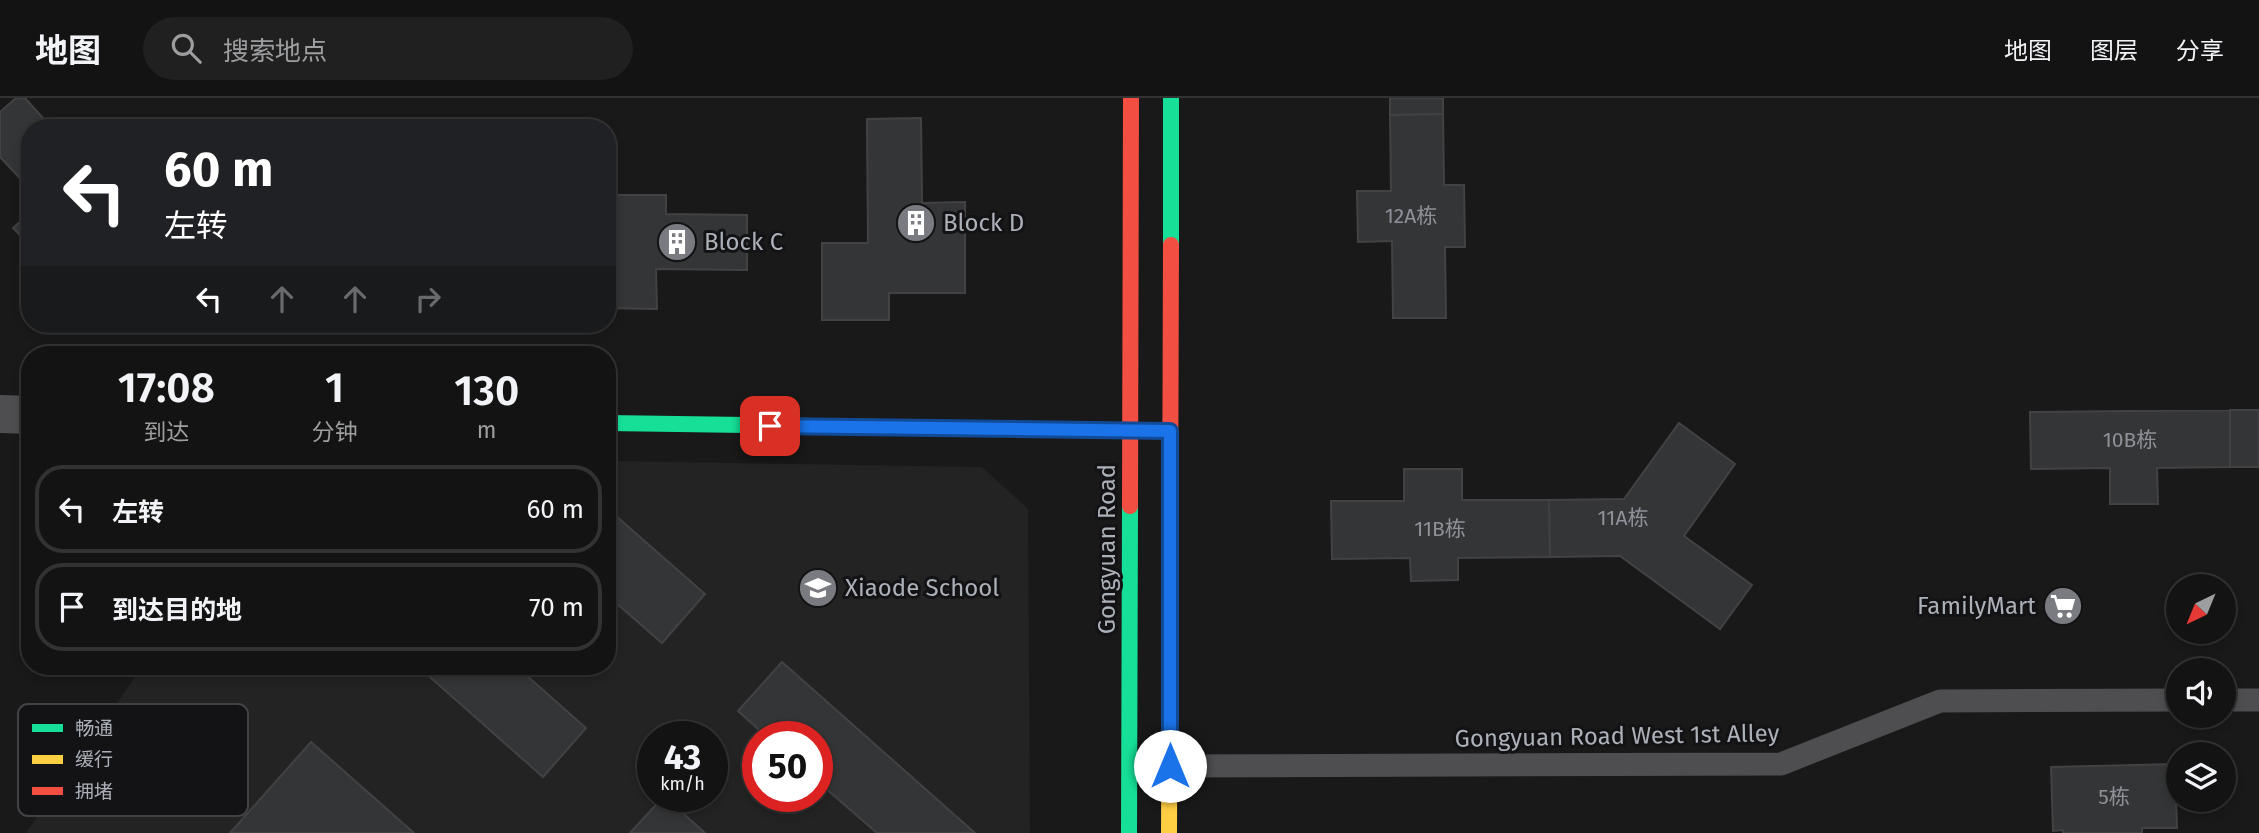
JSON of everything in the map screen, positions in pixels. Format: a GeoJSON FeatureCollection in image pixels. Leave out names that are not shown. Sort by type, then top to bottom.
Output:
{"type":"FeatureCollection","features":[{"type":"Feature","properties":{"kind":"main road","name":"Gongyuan Road"},"geometry":{"type":"LineString","coordinates":[[1129,833],[1131,98]]}},
{"type":"Feature","properties":{"kind":"main road"},"geometry":{"type":"LineString","coordinates":[[1169,833],[1171,98]]}},
{"type":"Feature","properties":{"kind":"main road"},"geometry":{"type":"LineString","coordinates":[[616,423],[1170,431]]}},
{"type":"Feature","properties":{"kind":"street"},"geometry":{"type":"LineString","coordinates":[[0,414],[21,415]]}},
{"type":"Feature","properties":{"kind":"lane","name":"Gongyuan Road West 1st Alley"},"geometry":{"type":"LineString","coordinates":[[1129,766],[1781,764],[1940,701],[2166,700]]}},
{"type":"Feature","properties":{"kind":"lane"},"geometry":{"type":"LineString","coordinates":[[2236,700],[2259,700]]}},
{"type":"Feature","properties":{"kind":"shaded area","name":"Xiaode School"},"geometry":{"type":"Polygon","coordinates":[[[616,461],[982,467],[1028,509],[1030,833],[26,833],[38,816],[248,816],[248,704],[116,704],[136,675],[616,675],[616,461]]]}},
{"type":"Feature","properties":{"kind":"building"},"geometry":{"type":"Polygon","coordinates":[[[16,98],[25,98],[44,119],[21,119],[21,179],[0,157],[0,112],[16,98]]]}},
{"type":"Feature","properties":{"kind":"building"},"geometry":{"type":"Polygon","coordinates":[[[1390,98],[1443,98],[1443,114],[1390,115],[1390,98]]]}},
{"type":"Feature","properties":{"kind":"building"},"geometry":{"type":"Polygon","coordinates":[[[1443,114],[1444,185],[1464,185],[1465,247],[1445,247],[1446,318],[1393,318],[1392,241],[1358,242],[1357,191],[1391,191],[1390,115],[1443,114]]]}},
{"type":"Feature","properties":{"kind":"building","name":"Block D"},"geometry":{"type":"Polygon","coordinates":[[[921,118],[922,203],[965,202],[965,293],[889,293],[889,320],[822,320],[822,243],[868,243],[867,119],[921,118]]]}},
{"type":"Feature","properties":{"kind":"building","name":"Block C"},"geometry":{"type":"Polygon","coordinates":[[[616,195],[666,195],[666,214],[747,215],[747,270],[656,269],[657,309],[616,308],[616,195]]]}},
{"type":"Feature","properties":{"kind":"building"},"geometry":{"type":"Polygon","coordinates":[[[21,221],[21,236],[13,228],[21,221]]]}},
{"type":"Feature","properties":{"kind":"building"},"geometry":{"type":"Polygon","coordinates":[[[2230,410],[2230,467],[2157,468],[2158,504],[2110,504],[2110,468],[2031,469],[2030,412],[2230,410]]]}},
{"type":"Feature","properties":{"kind":"building"},"geometry":{"type":"Polygon","coordinates":[[[2230,410],[2259,410],[2259,467],[2230,467],[2230,410]]]}},
{"type":"Feature","properties":{"kind":"building"},"geometry":{"type":"Polygon","coordinates":[[[1679,423],[1735,464],[1684,536],[1752,585],[1720,629],[1620,556],[1550,557],[1549,500],[1624,499],[1679,423]]]}},
{"type":"Feature","properties":{"kind":"building"},"geometry":{"type":"Polygon","coordinates":[[[1404,469],[1462,469],[1462,500],[1549,500],[1550,557],[1458,558],[1458,580],[1411,581],[1410,558],[1332,559],[1331,501],[1404,501],[1404,469]]]}},
{"type":"Feature","properties":{"kind":"building"},"geometry":{"type":"Polygon","coordinates":[[[616,516],[705,594],[662,643],[616,603],[616,516]]]}},
{"type":"Feature","properties":{"kind":"building"},"geometry":{"type":"Polygon","coordinates":[[[782,662],[975,833],[877,833],[833,795],[833,721],[749,721],[738,711],[782,662]]]}},
{"type":"Feature","properties":{"kind":"building"},"geometry":{"type":"Polygon","coordinates":[[[428,675],[526,675],[586,728],[543,777],[428,675]]]}},
{"type":"Feature","properties":{"kind":"building"},"geometry":{"type":"Polygon","coordinates":[[[311,742],[414,833],[230,833],[248,816],[311,742]]]}},
{"type":"Feature","properties":{"kind":"building"},"geometry":{"type":"Polygon","coordinates":[[[2166,764],[2166,812],[2176,812],[2177,828],[2142,828],[2142,833],[2053,831],[2051,767],[2166,764]]]}},
{"type":"Feature","properties":{"kind":"building"},"geometry":{"type":"Polygon","coordinates":[[[649,812],[682,812],[705,833],[630,833],[649,812]]]}},
{"type":"Feature","properties":{"kind":"traffic: fast"},"geometry":{"type":"LineString","coordinates":[[1171,98],[1171,245]]}},
{"type":"Feature","properties":{"kind":"traffic: fast"},"geometry":{"type":"LineString","coordinates":[[616,423],[1154,431]]}},
{"type":"Feature","properties":{"kind":"traffic: fast"},"geometry":{"type":"LineString","coordinates":[[1129,833],[1130,506]]}},
{"type":"Feature","properties":{"kind":"traffic: slow"},"geometry":{"type":"LineString","coordinates":[[1169,833],[1170,552]]}},
{"type":"Feature","properties":{"kind":"traffic: jam"},"geometry":{"type":"LineString","coordinates":[[1130,506],[1131,98]]}},
{"type":"Feature","properties":{"kind":"traffic: jam"},"geometry":{"type":"LineString","coordinates":[[1170,552],[1171,245]]}},
{"type":"Feature","properties":{"kind":"place","name":"Block D"},"geometry":{"type":"Point","coordinates":[916,223]}},
{"type":"Feature","properties":{"kind":"place","name":"Block C"},"geometry":{"type":"Point","coordinates":[677,242]}},
{"type":"Feature","properties":{"kind":"place","name":"Xiaode School"},"geometry":{"type":"Point","coordinates":[818,588]}},
{"type":"Feature","properties":{"kind":"place","name":"FamilyMart"},"geometry":{"type":"Point","coordinates":[2063,606]}},
{"type":"Feature","properties":{"kind":"route"},"geometry":{"type":"LineString","coordinates":[[770,426],[1170,431],[1170,766]]}}]}
